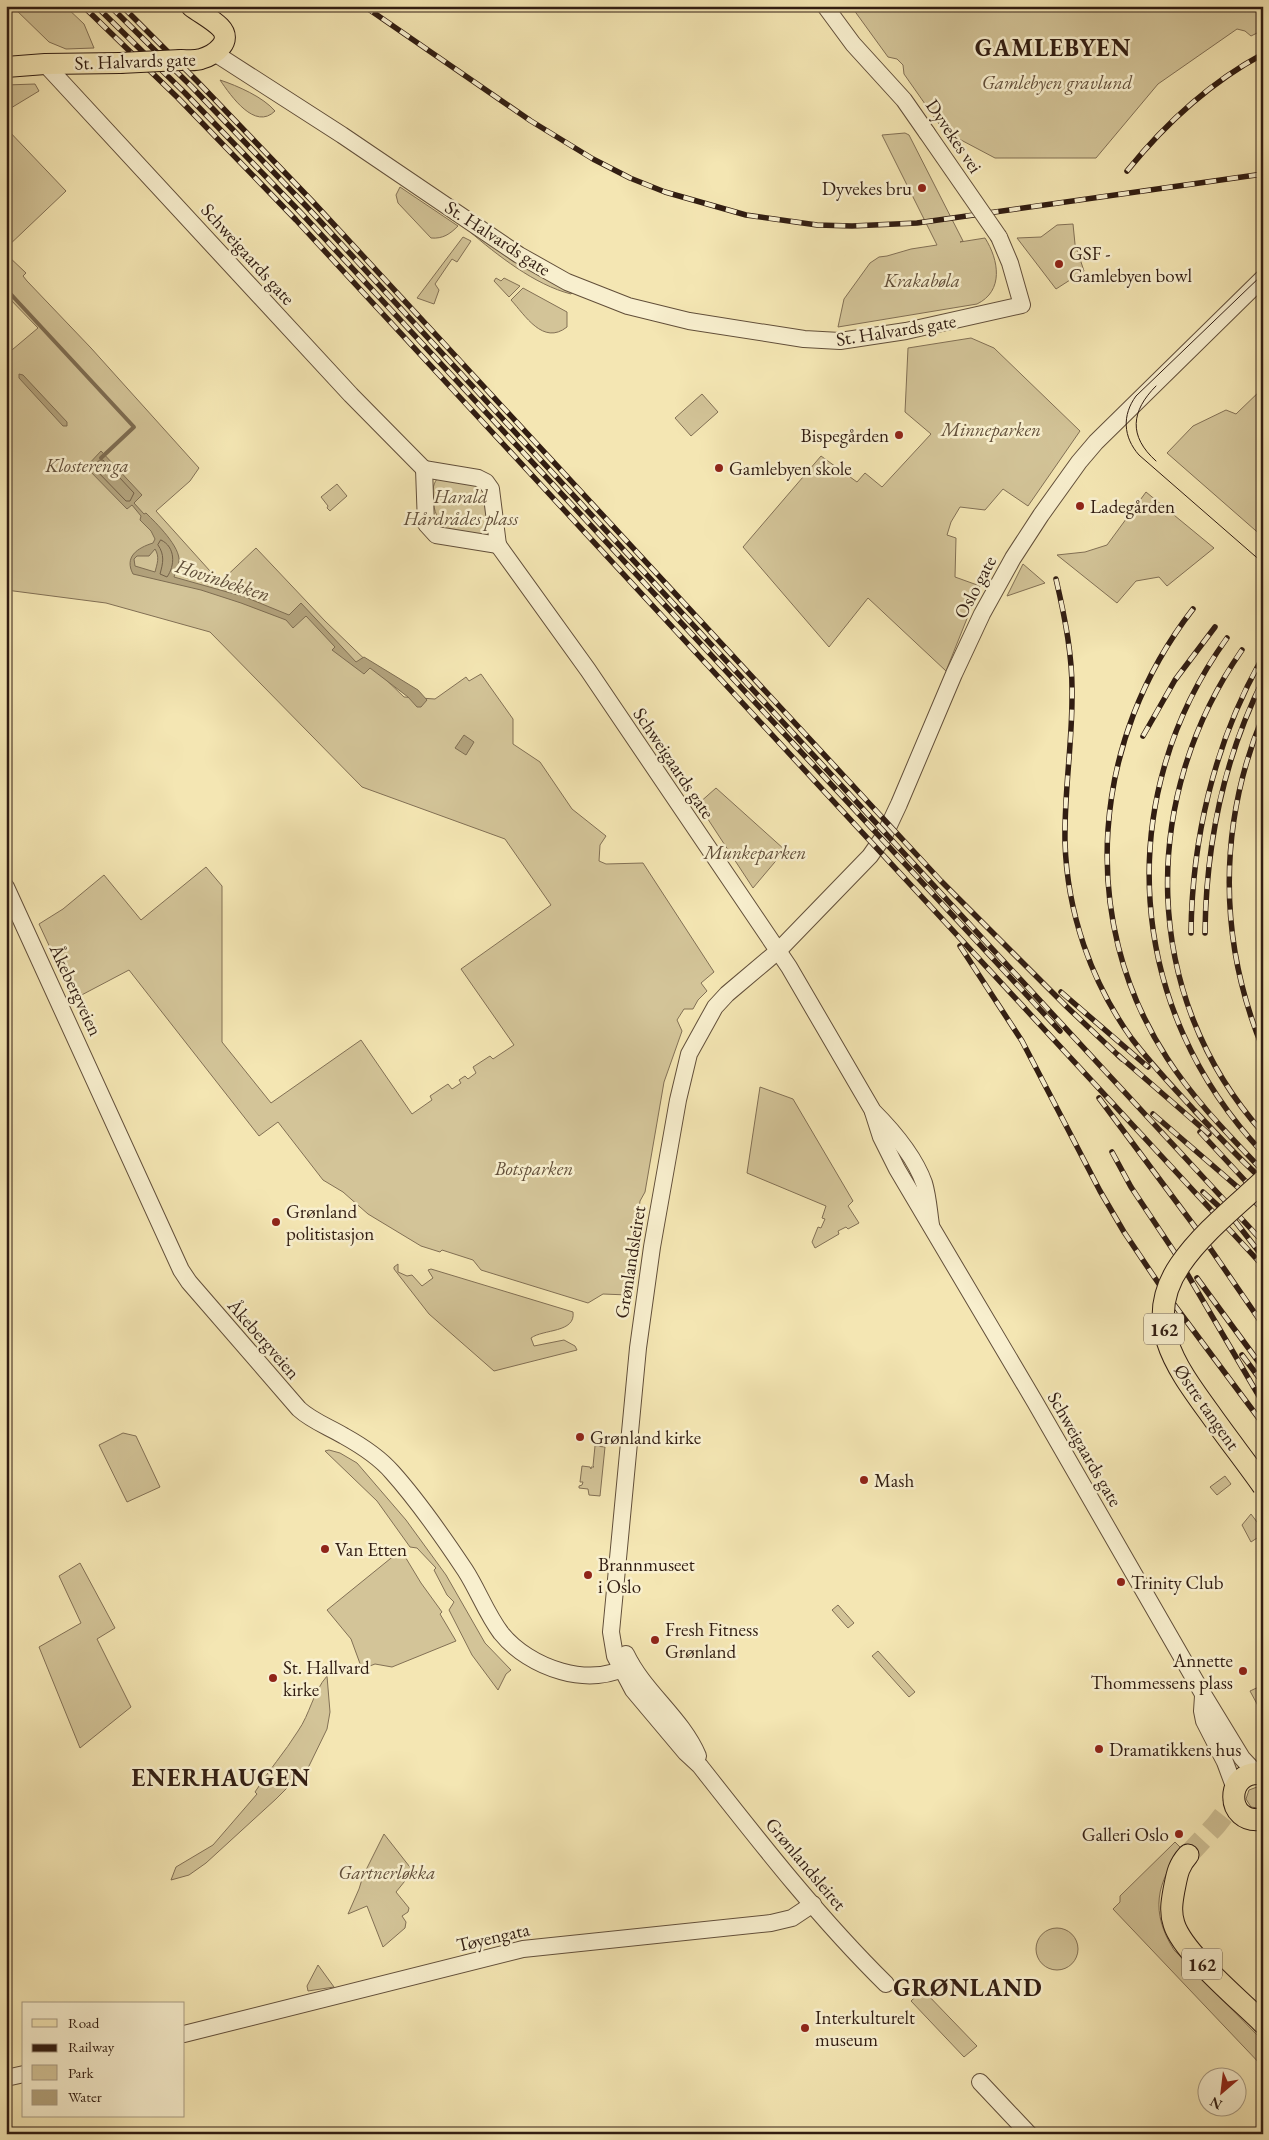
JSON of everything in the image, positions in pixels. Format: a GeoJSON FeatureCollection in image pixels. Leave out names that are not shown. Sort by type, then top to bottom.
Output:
{"type":"FeatureCollection","features":[{"type":"Feature","properties":{"kind":"highway","name":"Østre tangent"},"geometry":{"type":"LineString","coordinates":[[1263,1181],[1183,1261],[1167,1290],[1163,1322],[1166,1341],[1182,1375],[1263,1486]]}},
{"type":"Feature","properties":{"kind":"highway"},"geometry":{"type":"LineString","coordinates":[[1259,1774],[1243,1778],[1235,1789],[1234,1802],[1239,1812],[1247,1818],[1263,1819]]}},
{"type":"Feature","properties":{"kind":"highway","name":"162"},"geometry":{"type":"LineString","coordinates":[[1193,1860],[1174,1889],[1172,1915],[1177,1932],[1196,1958],[1263,2023]]}},
{"type":"Feature","properties":{"kind":"main road"},"geometry":{"type":"LineString","coordinates":[[197,11],[219,26],[224,32],[214,50]]}},
{"type":"Feature","properties":{"kind":"main road","name":"St. Halvards gate"},"geometry":{"type":"LineString","coordinates":[[6,67],[45,64],[120,63],[214,50]]}},
{"type":"Feature","properties":{"kind":"street","name":"Dyvekes vei"},"geometry":{"type":"LineString","coordinates":[[825,6],[858,50],[904,100],[999,237],[1010,263],[1022,305]]}},
{"type":"Feature","properties":{"kind":"street","name":"St. Halvards gate"},"geometry":{"type":"LineString","coordinates":[[214,50],[520,255],[568,282],[628,306],[689,321],[804,339],[840,341],[906,331],[1022,305]]}},
{"type":"Feature","properties":{"kind":"street","name":"Schweigaards gate"},"geometry":{"type":"LineString","coordinates":[[45,64],[350,395],[424,469]]}},
{"type":"Feature","properties":{"kind":"street","name":"Oslo gate"},"geometry":{"type":"LineString","coordinates":[[778,951],[870,856],[879,844],[899,804],[954,674],[982,614],[1013,558],[1064,482],[1106,432],[1263,278]]}},
{"type":"Feature","properties":{"kind":"street"},"geometry":{"type":"LineString","coordinates":[[424,469],[478,478],[486,482],[491,490],[498,545],[436,535],[430,530],[426,524],[424,469]]}},
{"type":"Feature","properties":{"kind":"street","name":"Schweigaards gate"},"geometry":{"type":"LineString","coordinates":[[498,545],[588,670],[789,966],[873,1110],[881,1138],[890,1154],[1203,1694],[1242,1758],[1259,1774]]}},
{"type":"Feature","properties":{"kind":"street","name":"Åkebergveien"},"geometry":{"type":"LineString","coordinates":[[6,887],[150,1202],[189,1282],[299,1409],[314,1421],[364,1448],[393,1473],[426,1515],[466,1572],[488,1612],[509,1640],[536,1660],[569,1673],[587,1675],[626,1667]]}},
{"type":"Feature","properties":{"kind":"street","name":"Grønlandsleiret"},"geometry":{"type":"LineString","coordinates":[[778,951],[727,994],[715,1007],[694,1041],[685,1066],[652,1247],[639,1342],[611,1632],[612,1646],[626,1667],[685,1734],[695,1749],[700,1766],[813,1904],[886,1984]]}},
{"type":"Feature","properties":{"kind":"street","name":"Schweigaards gate"},"geometry":{"type":"LineString","coordinates":[[1203,1694],[1202,1711],[1204,1721],[1225,1762],[1235,1789]]}},
{"type":"Feature","properties":{"kind":"street","name":"Tøyengata"},"geometry":{"type":"LineString","coordinates":[[185,2034],[523,1949],[771,1923],[796,1916],[813,1904]]}},
{"type":"Feature","properties":{"kind":"street"},"geometry":{"type":"LineString","coordinates":[[6,2078],[22,2074]]}},
{"type":"Feature","properties":{"kind":"street"},"geometry":{"type":"LineString","coordinates":[[980,2082],[1029,2134]]}},
{"type":"Feature","properties":{"kind":"green space"},"geometry":{"type":"Polygon","coordinates":[[[12,6],[65,6],[84,24],[94,48],[66,49],[49,42],[12,6]]]}},
{"type":"Feature","properties":{"kind":"green space","name":"Gamlebyen gravlund"},"geometry":{"type":"Polygon","coordinates":[[[851,6],[1263,6],[1263,30],[1251,36],[1245,31],[1237,29],[1158,84],[1096,158],[995,158],[944,131],[904,74],[903,65],[897,59],[888,57],[851,6]]]}},
{"type":"Feature","properties":{"kind":"green space"},"geometry":{"type":"Polygon","coordinates":[[[220,80],[257,97],[275,111],[267,116],[260,117],[252,114],[237,102],[220,80]]]}},
{"type":"Feature","properties":{"kind":"green space"},"geometry":{"type":"Polygon","coordinates":[[[35,84],[39,91],[6,111],[6,85],[35,84]]]}},
{"type":"Feature","properties":{"kind":"green space"},"geometry":{"type":"Polygon","coordinates":[[[6,128],[66,191],[6,248],[6,128]]]}},
{"type":"Feature","properties":{"kind":"green space","name":"Krakabøla"},"geometry":{"type":"Polygon","coordinates":[[[905,133],[909,135],[963,241],[960,242],[985,238],[996,265],[995,283],[992,291],[986,298],[977,304],[838,327],[844,299],[870,263],[879,257],[937,245],[882,135],[905,133]]]}},
{"type":"Feature","properties":{"kind":"green space"},"geometry":{"type":"Polygon","coordinates":[[[400,187],[458,226],[446,235],[439,238],[431,238],[398,203],[396,195],[400,187]]]}},
{"type":"Feature","properties":{"kind":"green space","name":"GSF - Gamlebyen bowl"},"geometry":{"type":"Polygon","coordinates":[[[1073,224],[1075,244],[1084,271],[1056,289],[1017,238],[1041,237],[1057,225],[1073,224]]]}},
{"type":"Feature","properties":{"kind":"green space"},"geometry":{"type":"Polygon","coordinates":[[[469,231],[573,292],[571,294],[557,290],[530,276],[504,259],[469,231]]]}},
{"type":"Feature","properties":{"kind":"green space"},"geometry":{"type":"Polygon","coordinates":[[[463,237],[471,241],[457,262],[452,259],[435,284],[439,290],[434,304],[417,298],[463,237]]]}},
{"type":"Feature","properties":{"kind":"green space","name":"Botsparken"},"geometry":{"type":"Polygon","coordinates":[[[6,254],[26,273],[23,276],[27,281],[91,348],[199,468],[190,481],[156,511],[210,571],[218,584],[256,548],[325,621],[404,697],[435,699],[466,677],[469,681],[481,674],[513,719],[513,744],[540,762],[572,809],[606,836],[600,845],[599,861],[606,864],[643,863],[714,972],[701,983],[707,991],[698,1000],[693,1009],[684,1009],[677,1020],[682,1031],[664,1082],[645,1192],[640,1201],[628,1295],[603,1294],[588,1303],[481,1270],[473,1260],[442,1250],[440,1252],[421,1246],[368,1214],[343,1192],[323,1180],[278,1122],[259,1136],[129,970],[74,999],[39,924],[63,909],[104,875],[141,920],[206,867],[222,886],[222,1042],[271,1103],[361,1040],[412,1114],[432,1100],[430,1096],[448,1084],[452,1089],[461,1083],[459,1080],[465,1076],[468,1079],[476,1073],[473,1067],[490,1056],[493,1059],[514,1045],[461,969],[551,905],[505,839],[362,787],[210,632],[106,603],[6,590],[6,355],[38,328],[6,295],[6,254]]]}},
{"type":"Feature","properties":{"kind":"green space"},"geometry":{"type":"Polygon","coordinates":[[[496,278],[501,281],[504,278],[520,286],[509,297],[494,281],[496,278]]]}},
{"type":"Feature","properties":{"kind":"green space"},"geometry":{"type":"Polygon","coordinates":[[[523,288],[567,312],[567,327],[558,332],[550,333],[542,331],[535,326],[511,300],[523,288]]]}},
{"type":"Feature","properties":{"kind":"green space","name":"Minneparken"},"geometry":{"type":"Polygon","coordinates":[[[971,338],[994,348],[1080,431],[1028,506],[1003,489],[985,510],[960,507],[951,522],[947,535],[956,538],[955,577],[980,586],[946,671],[868,598],[829,647],[743,547],[821,456],[857,482],[865,473],[882,487],[931,434],[905,412],[908,348],[971,338]]]}},
{"type":"Feature","properties":{"kind":"green space"},"geometry":{"type":"Polygon","coordinates":[[[1263,388],[1263,537],[1167,453],[1193,426],[1226,410],[1236,414],[1263,388]]]}},
{"type":"Feature","properties":{"kind":"green space"},"geometry":{"type":"Polygon","coordinates":[[[702,394],[718,412],[691,436],[675,418],[702,394]]]}},
{"type":"Feature","properties":{"kind":"green space","name":"Harald Hårdrådes plass"},"geometry":{"type":"Polygon","coordinates":[[[437,479],[477,484],[484,491],[490,534],[487,537],[445,528],[441,524],[433,504],[433,490],[437,479]]]}},
{"type":"Feature","properties":{"kind":"green space"},"geometry":{"type":"Polygon","coordinates":[[[337,484],[347,496],[330,511],[321,497],[337,484]]]}},
{"type":"Feature","properties":{"kind":"green space"},"geometry":{"type":"Polygon","coordinates":[[[1146,492],[1214,548],[1167,586],[1159,577],[1136,581],[1117,603],[1057,555],[1085,552],[1107,545],[1146,492]]]}},
{"type":"Feature","properties":{"kind":"green space"},"geometry":{"type":"Polygon","coordinates":[[[1023,564],[1045,583],[1007,596],[1023,564]]]}},
{"type":"Feature","properties":{"kind":"green space","name":"Munkeparken"},"geometry":{"type":"Polygon","coordinates":[[[716,788],[785,850],[753,888],[698,804],[716,788]]]}},
{"type":"Feature","properties":{"kind":"green space"},"geometry":{"type":"Polygon","coordinates":[[[760,1087],[793,1099],[853,1201],[848,1206],[859,1223],[848,1229],[846,1227],[838,1231],[839,1234],[815,1248],[812,1242],[818,1227],[821,1228],[825,1219],[822,1218],[826,1206],[747,1173],[760,1087]]]}},
{"type":"Feature","properties":{"kind":"green space"},"geometry":{"type":"Polygon","coordinates":[[[398,1264],[398,1272],[407,1276],[412,1275],[422,1286],[433,1278],[428,1270],[431,1269],[573,1312],[573,1319],[569,1324],[558,1330],[531,1338],[534,1346],[564,1340],[575,1346],[577,1350],[494,1371],[429,1314],[394,1269],[398,1264]]]}},
{"type":"Feature","properties":{"kind":"green space"},"geometry":{"type":"Polygon","coordinates":[[[123,1433],[136,1436],[160,1487],[127,1502],[99,1445],[123,1433]]]}},
{"type":"Feature","properties":{"kind":"green space"},"geometry":{"type":"Polygon","coordinates":[[[595,1446],[605,1447],[600,1496],[589,1495],[588,1489],[579,1488],[583,1482],[580,1482],[582,1466],[590,1467],[591,1469],[591,1467],[594,1467],[595,1446]]]}},
{"type":"Feature","properties":{"kind":"green space"},"geometry":{"type":"Polygon","coordinates":[[[329,1450],[340,1453],[357,1463],[406,1520],[446,1575],[485,1643],[511,1670],[506,1674],[498,1690],[472,1655],[449,1610],[454,1602],[447,1595],[434,1570],[436,1568],[417,1548],[410,1547],[377,1501],[325,1451],[329,1450]]]}},
{"type":"Feature","properties":{"kind":"green space"},"geometry":{"type":"Polygon","coordinates":[[[1225,1476],[1231,1484],[1217,1495],[1210,1487],[1225,1476]]]}},
{"type":"Feature","properties":{"kind":"green space"},"geometry":{"type":"Polygon","coordinates":[[[1251,1514],[1263,1530],[1263,1534],[1251,1542],[1242,1525],[1251,1514]]]}},
{"type":"Feature","properties":{"kind":"green space"},"geometry":{"type":"Polygon","coordinates":[[[401,1550],[421,1583],[442,1612],[440,1614],[456,1641],[392,1667],[375,1664],[362,1669],[351,1639],[327,1610],[401,1550]]]}},
{"type":"Feature","properties":{"kind":"green space"},"geometry":{"type":"Polygon","coordinates":[[[80,1563],[115,1628],[97,1639],[131,1707],[80,1748],[39,1647],[81,1623],[59,1576],[80,1563]]]}},
{"type":"Feature","properties":{"kind":"green space"},"geometry":{"type":"Polygon","coordinates":[[[838,1605],[854,1623],[848,1628],[832,1610],[838,1605]]]}},
{"type":"Feature","properties":{"kind":"green space"},"geometry":{"type":"Polygon","coordinates":[[[878,1651],[915,1692],[909,1697],[872,1656],[878,1651]]]}},
{"type":"Feature","properties":{"kind":"green space"},"geometry":{"type":"Polygon","coordinates":[[[327,1676],[330,1712],[327,1729],[309,1766],[206,1863],[189,1875],[171,1880],[176,1867],[213,1845],[257,1794],[255,1792],[260,1784],[302,1724],[318,1689],[327,1676]]]}},
{"type":"Feature","properties":{"kind":"green space"},"geometry":{"type":"Polygon","coordinates":[[[1263,1685],[1263,1715],[1250,1691],[1263,1685]]]}},
{"type":"Feature","properties":{"kind":"green space"},"geometry":{"type":"Polygon","coordinates":[[[1257,1787],[1263,1788],[1263,1806],[1258,1808],[1251,1807],[1246,1799],[1249,1790],[1257,1787]]]}},
{"type":"Feature","properties":{"kind":"green space","name":"Gartnerløkka"},"geometry":{"type":"Polygon","coordinates":[[[384,1834],[413,1871],[396,1892],[409,1908],[408,1912],[402,1916],[406,1922],[405,1928],[383,1947],[367,1906],[348,1914],[363,1876],[384,1834]]]}},
{"type":"Feature","properties":{"kind":"green space"},"geometry":{"type":"Polygon","coordinates":[[[1175,1842],[1182,1849],[1166,1874],[1159,1898],[1161,1923],[1166,1936],[1174,1950],[1263,2041],[1263,2067],[1113,1909],[1120,1902],[1120,1896],[1175,1842]]]}},
{"type":"Feature","properties":{"kind":"green space"},"geometry":{"type":"Polygon","coordinates":[[[1061,1928],[1069,1931],[1075,1937],[1078,1949],[1075,1961],[1069,1967],[1053,1970],[1045,1967],[1039,1961],[1036,1945],[1039,1937],[1045,1931],[1061,1928]]]}},
{"type":"Feature","properties":{"kind":"green space"},"geometry":{"type":"Polygon","coordinates":[[[318,1965],[334,1987],[308,1991],[307,1986],[318,1965]]]}},
{"type":"Feature","properties":{"kind":"green space"},"geometry":{"type":"Polygon","coordinates":[[[923,1990],[977,2046],[964,2057],[911,2001],[923,1990]]]}},
{"type":"Feature","properties":{"kind":"water"},"geometry":{"type":"Polygon","coordinates":[[[19,374],[23,375],[67,422],[67,426],[63,426],[19,378],[19,374]]]}},
{"type":"Feature","properties":{"kind":"water"},"geometry":{"type":"Polygon","coordinates":[[[101,451],[142,495],[134,503],[161,529],[179,556],[174,577],[245,597],[289,615],[301,603],[356,662],[364,657],[418,690],[427,700],[421,707],[417,707],[408,697],[370,668],[364,674],[332,650],[335,647],[306,616],[293,628],[286,620],[241,603],[201,590],[133,574],[130,563],[131,558],[137,551],[153,543],[155,539],[151,531],[140,520],[141,516],[132,505],[127,509],[86,467],[101,451]],[[155,549],[149,556],[137,556],[134,559],[135,566],[155,572],[158,560],[155,549]]]}},
{"type":"Feature","properties":{"kind":"water"},"geometry":{"type":"Polygon","coordinates":[[[464,735],[474,742],[466,755],[455,748],[464,735]]]}},
{"type":"Feature","properties":{"kind":"waterway","name":"Hovinbekken"},"geometry":{"type":"LineString","coordinates":[[6,289],[134,427],[101,458]]}},
{"type":"Feature","properties":{"kind":"tunnel"},"geometry":{"type":"LineString","coordinates":[[1188,1855],[1234,1802]]}},
{"type":"Feature","properties":{"kind":"tram line"},"geometry":{"type":"LineString","coordinates":[[1263,274],[1136,396],[1128,411],[1126,426],[1130,441],[1139,455],[1263,563]]}},
{"type":"Feature","properties":{"kind":"tram line"},"geometry":{"type":"LineString","coordinates":[[1156,386],[1142,405],[1136,424],[1141,442],[1156,461]]}},
{"type":"Feature","properties":{"kind":"railway"},"geometry":{"type":"LineString","coordinates":[[83,6],[178,98],[296,220],[1263,1266]]}},
{"type":"Feature","properties":{"kind":"railway"},"geometry":{"type":"LineString","coordinates":[[96,6],[185,93],[302,214],[1060,1031]]}},
{"type":"Feature","properties":{"kind":"railway"},"geometry":{"type":"LineString","coordinates":[[110,6],[191,86],[308,208],[1263,1242]]}},
{"type":"Feature","properties":{"kind":"railway"},"geometry":{"type":"LineString","coordinates":[[122,6],[314,203],[941,881],[1122,1059]]}},
{"type":"Feature","properties":{"kind":"railway"},"geometry":{"type":"LineString","coordinates":[[364,6],[531,121],[593,159],[630,178],[665,192],[746,215],[817,225],[852,226],[917,223],[1263,174]]}},
{"type":"Feature","properties":{"kind":"railway"},"geometry":{"type":"LineString","coordinates":[[1127,171],[1172,121],[1206,91],[1243,65],[1263,54]]}},
{"type":"Feature","properties":{"kind":"railway"},"geometry":{"type":"LineString","coordinates":[[1056,579],[1068,638],[1072,683],[1065,842],[1071,894],[1076,920],[1084,945],[1093,970],[1105,994],[1117,1017],[1132,1039],[1194,1110],[1236,1155],[1263,1180]]}},
{"type":"Feature","properties":{"kind":"railway"},"geometry":{"type":"LineString","coordinates":[[1193,609],[1159,660],[1134,714],[1116,771],[1108,830],[1109,889],[1118,947],[1138,1004],[1167,1058],[1200,1103],[1263,1171]]}},
{"type":"Feature","properties":{"kind":"railway"},"geometry":{"type":"LineString","coordinates":[[1143,736],[1175,680],[1215,627]]}},
{"type":"Feature","properties":{"kind":"railway"},"geometry":{"type":"LineString","coordinates":[[1227,638],[1190,700],[1164,766],[1151,834],[1150,902],[1161,969],[1183,1034],[1217,1096],[1263,1153]]}},
{"type":"Feature","properties":{"kind":"railway"},"geometry":{"type":"LineString","coordinates":[[1242,650],[1208,708],[1185,769],[1171,831],[1168,895],[1175,959],[1193,1020],[1223,1079],[1263,1133]]}},
{"type":"Feature","properties":{"kind":"railway"},"geometry":{"type":"LineString","coordinates":[[1191,933],[1196,863],[1209,793],[1218,759],[1230,726],[1260,662]]}},
{"type":"Feature","properties":{"kind":"railway"},"geometry":{"type":"LineString","coordinates":[[1205,933],[1209,867],[1219,803],[1237,741],[1263,680]]}},
{"type":"Feature","properties":{"kind":"railway"},"geometry":{"type":"LineString","coordinates":[[1263,716],[1248,757],[1238,799],[1231,841],[1229,882],[1231,924],[1238,966],[1248,1008],[1263,1049]]}},
{"type":"Feature","properties":{"kind":"railway"},"geometry":{"type":"LineString","coordinates":[[960,946],[1022,1041],[1100,1191],[1124,1232],[1161,1287],[1263,1424]]}},
{"type":"Feature","properties":{"kind":"railway"},"geometry":{"type":"LineString","coordinates":[[1061,992],[1148,1067]]}},
{"type":"Feature","properties":{"kind":"railway"},"geometry":{"type":"LineString","coordinates":[[1118,1055],[1209,1134]]}},
{"type":"Feature","properties":{"kind":"railway"},"geometry":{"type":"LineString","coordinates":[[1099,1098],[1201,1235],[1263,1325]]}},
{"type":"Feature","properties":{"kind":"railway"},"geometry":{"type":"LineString","coordinates":[[1153,1114],[1263,1209]]}},
{"type":"Feature","properties":{"kind":"railway"},"geometry":{"type":"LineString","coordinates":[[1200,1132],[1263,1200]]}},
{"type":"Feature","properties":{"kind":"railway"},"geometry":{"type":"LineString","coordinates":[[1112,1152],[1131,1187],[1175,1253],[1263,1403]]}},
{"type":"Feature","properties":{"kind":"railway"},"geometry":{"type":"LineString","coordinates":[[1203,1192],[1235,1221]]}},
{"type":"Feature","properties":{"kind":"railway"},"geometry":{"type":"LineString","coordinates":[[1235,1221],[1263,1257]]}},
{"type":"Feature","properties":{"kind":"railway"},"geometry":{"type":"LineString","coordinates":[[1197,1278],[1263,1368]]}},
{"type":"Feature","properties":{"kind":"railway"},"geometry":{"type":"LineString","coordinates":[[1242,1355],[1263,1383]]}},
{"type":"Feature","properties":{"kind":"place","name":"Dyvekes bru"},"geometry":{"type":"Point","coordinates":[922,188]}},
{"type":"Feature","properties":{"kind":"place","name":"GSF - Gamlebyen bowl"},"geometry":{"type":"Point","coordinates":[1059,264]}},
{"type":"Feature","properties":{"kind":"place","name":"Bispegården"},"geometry":{"type":"Point","coordinates":[899,435]}},
{"type":"Feature","properties":{"kind":"place","name":"Gamlebyen skole"},"geometry":{"type":"Point","coordinates":[719,468]}},
{"type":"Feature","properties":{"kind":"place","name":"Ladegården"},"geometry":{"type":"Point","coordinates":[1080,506]}},
{"type":"Feature","properties":{"kind":"place","name":"Grønland politistasjon"},"geometry":{"type":"Point","coordinates":[276,1222]}},
{"type":"Feature","properties":{"kind":"place","name":"Grønland kirke"},"geometry":{"type":"Point","coordinates":[580,1437]}},
{"type":"Feature","properties":{"kind":"place","name":"Mash"},"geometry":{"type":"Point","coordinates":[864,1480]}},
{"type":"Feature","properties":{"kind":"place","name":"Van Etten"},"geometry":{"type":"Point","coordinates":[325,1549]}},
{"type":"Feature","properties":{"kind":"place","name":"Brannmuseet i Oslo"},"geometry":{"type":"Point","coordinates":[588,1575]}},
{"type":"Feature","properties":{"kind":"place","name":"Trinity Club"},"geometry":{"type":"Point","coordinates":[1121,1582]}},
{"type":"Feature","properties":{"kind":"place","name":"Fresh Fitness Grønland"},"geometry":{"type":"Point","coordinates":[655,1640]}},
{"type":"Feature","properties":{"kind":"place","name":"Annette Thommessens plass"},"geometry":{"type":"Point","coordinates":[1243,1671]}},
{"type":"Feature","properties":{"kind":"place","name":"St. Hallvard kirke"},"geometry":{"type":"Point","coordinates":[273,1678]}},
{"type":"Feature","properties":{"kind":"place","name":"Dramatikkens hus"},"geometry":{"type":"Point","coordinates":[1099,1749]}},
{"type":"Feature","properties":{"kind":"place","name":"Galleri Oslo"},"geometry":{"type":"Point","coordinates":[1179,1834]}},
{"type":"Feature","properties":{"kind":"place","name":"Interkulturelt museum"},"geometry":{"type":"Point","coordinates":[805,2028]}},
{"type":"Feature","properties":{"kind":"district","name":"GAMLEBYEN"},"geometry":{"type":"Point","coordinates":[1053,47]}},
{"type":"Feature","properties":{"kind":"district","name":"ENERHAUGEN"},"geometry":{"type":"Point","coordinates":[221,1777]}},
{"type":"Feature","properties":{"kind":"district","name":"GRØNLAND"},"geometry":{"type":"Point","coordinates":[968,1987]}},
{"type":"Feature","properties":{"kind":"park label","name":"Klosterenga"},"geometry":{"type":"Point","coordinates":[87,465]}}]}
